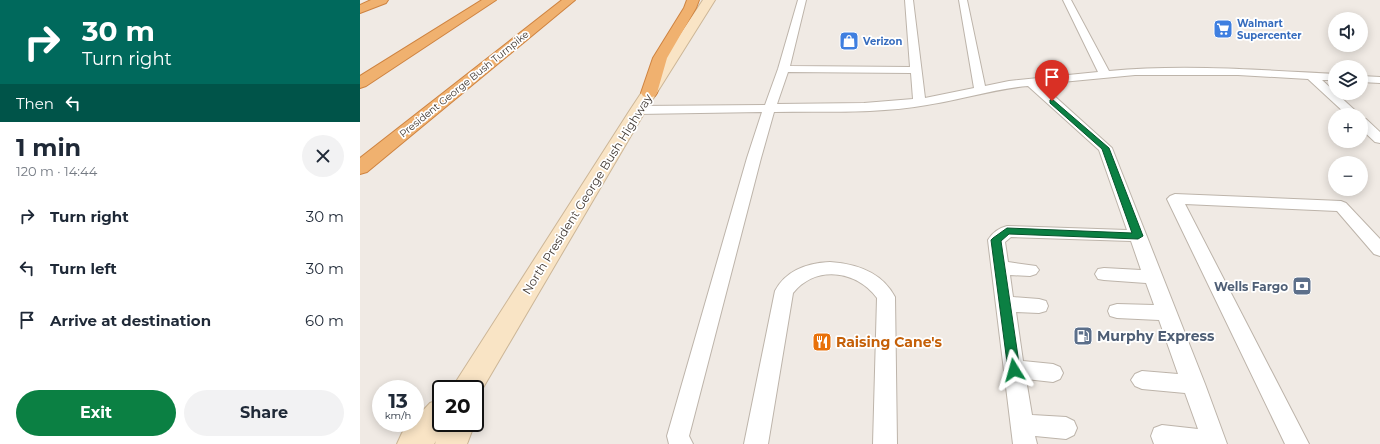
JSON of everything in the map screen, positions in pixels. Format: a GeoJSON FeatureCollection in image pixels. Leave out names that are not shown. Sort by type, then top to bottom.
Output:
{"type":"FeatureCollection","features":[{"type":"Feature","properties":{"kind":"highway"},"geometry":{"type":"LineString","coordinates":[[360,8],[382,0]]}},
{"type":"Feature","properties":{"kind":"highway"},"geometry":{"type":"LineString","coordinates":[[360,83],[490,0]]}},
{"type":"Feature","properties":{"kind":"highway","name":"President George Bush Turnpike"},"geometry":{"type":"LineString","coordinates":[[360,168],[569,0]]}},
{"type":"Feature","properties":{"kind":"highway"},"geometry":{"type":"LineString","coordinates":[[643,101],[660,58],[690,8],[693,0]]}},
{"type":"Feature","properties":{"kind":"main road"},"geometry":{"type":"LineString","coordinates":[[360,8],[374,0]]}},
{"type":"Feature","properties":{"kind":"main road","name":"North President George Bush Highway"},"geometry":{"type":"LineString","coordinates":[[472,380],[643,101],[709,0]]}},
{"type":"Feature","properties":{"kind":"main road"},"geometry":{"type":"LineString","coordinates":[[414,444],[432,423]]}},
{"type":"Feature","properties":{"kind":"main road"},"geometry":{"type":"LineString","coordinates":[[434,444],[441,432]]}},
{"type":"Feature","properties":{"kind":"main road"},"geometry":{"type":"LineString","coordinates":[[451,444],[456,432]]}},
{"type":"Feature","properties":{"kind":"lane"},"geometry":{"type":"LineString","coordinates":[[681,444],[678,436],[769,109],[784,69],[802,0]]}},
{"type":"Feature","properties":{"kind":"lane"},"geometry":{"type":"LineString","coordinates":[[909,0],[919,102]]}},
{"type":"Feature","properties":{"kind":"lane"},"geometry":{"type":"LineString","coordinates":[[963,0],[980,90]]}},
{"type":"Feature","properties":{"kind":"lane"},"geometry":{"type":"LineString","coordinates":[[1067,0],[1105,75]]}},
{"type":"Feature","properties":{"kind":"lane"},"geometry":{"type":"LineString","coordinates":[[784,69],[917,70]]}},
{"type":"Feature","properties":{"kind":"lane"},"geometry":{"type":"LineString","coordinates":[[643,101],[769,109],[864,107],[919,102],[1010,84],[1135,72],[1238,72],[1328,77]]}},
{"type":"Feature","properties":{"kind":"lane"},"geometry":{"type":"LineString","coordinates":[[1311,76],[1346,108]]}},
{"type":"Feature","properties":{"kind":"lane"},"geometry":{"type":"LineString","coordinates":[[1368,79],[1380,80]]}},
{"type":"Feature","properties":{"kind":"lane"},"geometry":{"type":"LineString","coordinates":[[1031,82],[1105,148],[1215,442],[1162,436]]}},
{"type":"Feature","properties":{"kind":"lane"},"geometry":{"type":"LineString","coordinates":[[1368,128],[1380,139]]}},
{"type":"Feature","properties":{"kind":"lane"},"geometry":{"type":"LineString","coordinates":[[1297,444],[1175,199],[1342,206],[1380,250]]}},
{"type":"Feature","properties":{"kind":"lane"},"geometry":{"type":"LineString","coordinates":[[1066,428],[1024,434],[996,240],[1007,231],[1138,236]]}},
{"type":"Feature","properties":{"kind":"lane"},"geometry":{"type":"LineString","coordinates":[[756,444],[784,291],[792,280],[804,273],[823,268],[852,271],[872,281],[886,297],[885,444]]}},
{"type":"Feature","properties":{"kind":"lane"},"geometry":{"type":"LineString","coordinates":[[1000,268],[1030,270]]}},
{"type":"Feature","properties":{"kind":"lane"},"geometry":{"type":"LineString","coordinates":[[1104,274],[1153,277]]}},
{"type":"Feature","properties":{"kind":"lane"},"geometry":{"type":"LineString","coordinates":[[1006,304],[1039,306]]}},
{"type":"Feature","properties":{"kind":"lane"},"geometry":{"type":"LineString","coordinates":[[1117,311],[1166,313]]}},
{"type":"Feature","properties":{"kind":"lane"},"geometry":{"type":"LineString","coordinates":[[1014,370],[1053,373]]}},
{"type":"Feature","properties":{"kind":"lane"},"geometry":{"type":"LineString","coordinates":[[1142,380],[1194,384]]}},
{"type":"Feature","properties":{"kind":"place","name":"Walmart Supercenter"},"geometry":{"type":"Point","coordinates":[1223,29]}},
{"type":"Feature","properties":{"kind":"place","name":"Verizon"},"geometry":{"type":"Point","coordinates":[849,41]}},
{"type":"Feature","properties":{"kind":"place","name":"Wells Fargo"},"geometry":{"type":"Point","coordinates":[1302,286]}},
{"type":"Feature","properties":{"kind":"place","name":"Murphy Express"},"geometry":{"type":"Point","coordinates":[1083,336]}},
{"type":"Feature","properties":{"kind":"place","name":"Raising Cane's"},"geometry":{"type":"Point","coordinates":[822,342]}},
{"type":"Feature","properties":{"kind":"route"},"geometry":{"type":"LineString","coordinates":[[1014,370],[996,240],[1007,231],[1138,236],[1105,148],[1052,101]]}}]}
